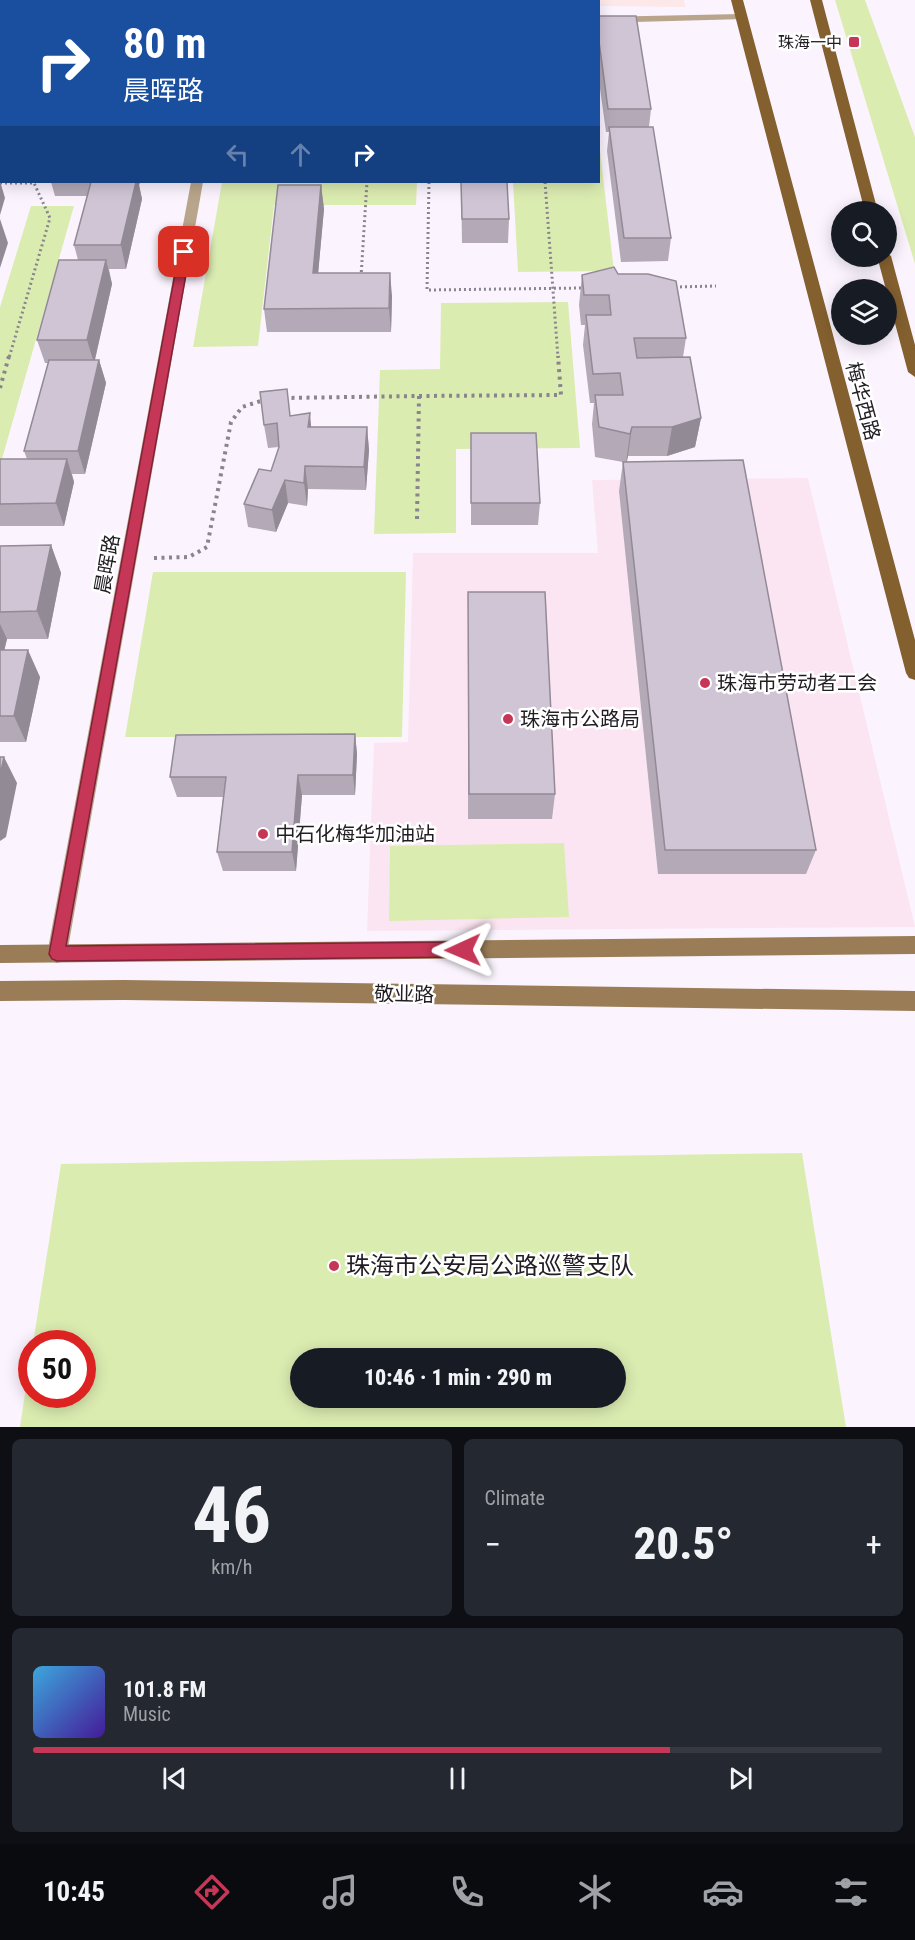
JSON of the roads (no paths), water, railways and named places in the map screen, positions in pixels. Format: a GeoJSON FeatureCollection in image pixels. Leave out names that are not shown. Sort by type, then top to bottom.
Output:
{"type":"FeatureCollection","features":[{"type":"Feature","properties":{"kind":"main road","name":"梅华西路"},"geometry":{"type":"LineString","coordinates":[[737,0],[915,673]]}},
{"type":"Feature","properties":{"kind":"main road"},"geometry":{"type":"LineString","coordinates":[[816,0],[869,201]]}},
{"type":"Feature","properties":{"kind":"main road"},"geometry":{"type":"LineString","coordinates":[[887,267],[915,372]]}},
{"type":"Feature","properties":{"kind":"main road"},"geometry":{"type":"LineString","coordinates":[[0,954],[915,945]]}},
{"type":"Feature","properties":{"kind":"main road","name":"敬业路"},"geometry":{"type":"LineString","coordinates":[[0,991],[124,990],[915,1001]]}},
{"type":"Feature","properties":{"kind":"street"},"geometry":{"type":"LineString","coordinates":[[600,20],[741,17]]}},
{"type":"Feature","properties":{"kind":"street","name":"晨晖路"},"geometry":{"type":"LineString","coordinates":[[57,954],[197,183]]}},
{"type":"Feature","properties":{"kind":"place","name":"珠海一中"},"geometry":{"type":"Point","coordinates":[854,42]}},
{"type":"Feature","properties":{"kind":"place","name":"珠海市劳动者工会"},"geometry":{"type":"Point","coordinates":[705,683]}},
{"type":"Feature","properties":{"kind":"place","name":"珠海市公路局"},"geometry":{"type":"Point","coordinates":[508,719]}},
{"type":"Feature","properties":{"kind":"place","name":"中石化梅华加油站"},"geometry":{"type":"Point","coordinates":[263,834]}},
{"type":"Feature","properties":{"kind":"place","name":"珠海市公安局公路巡警支队"},"geometry":{"type":"Point","coordinates":[334,1266]}}]}
